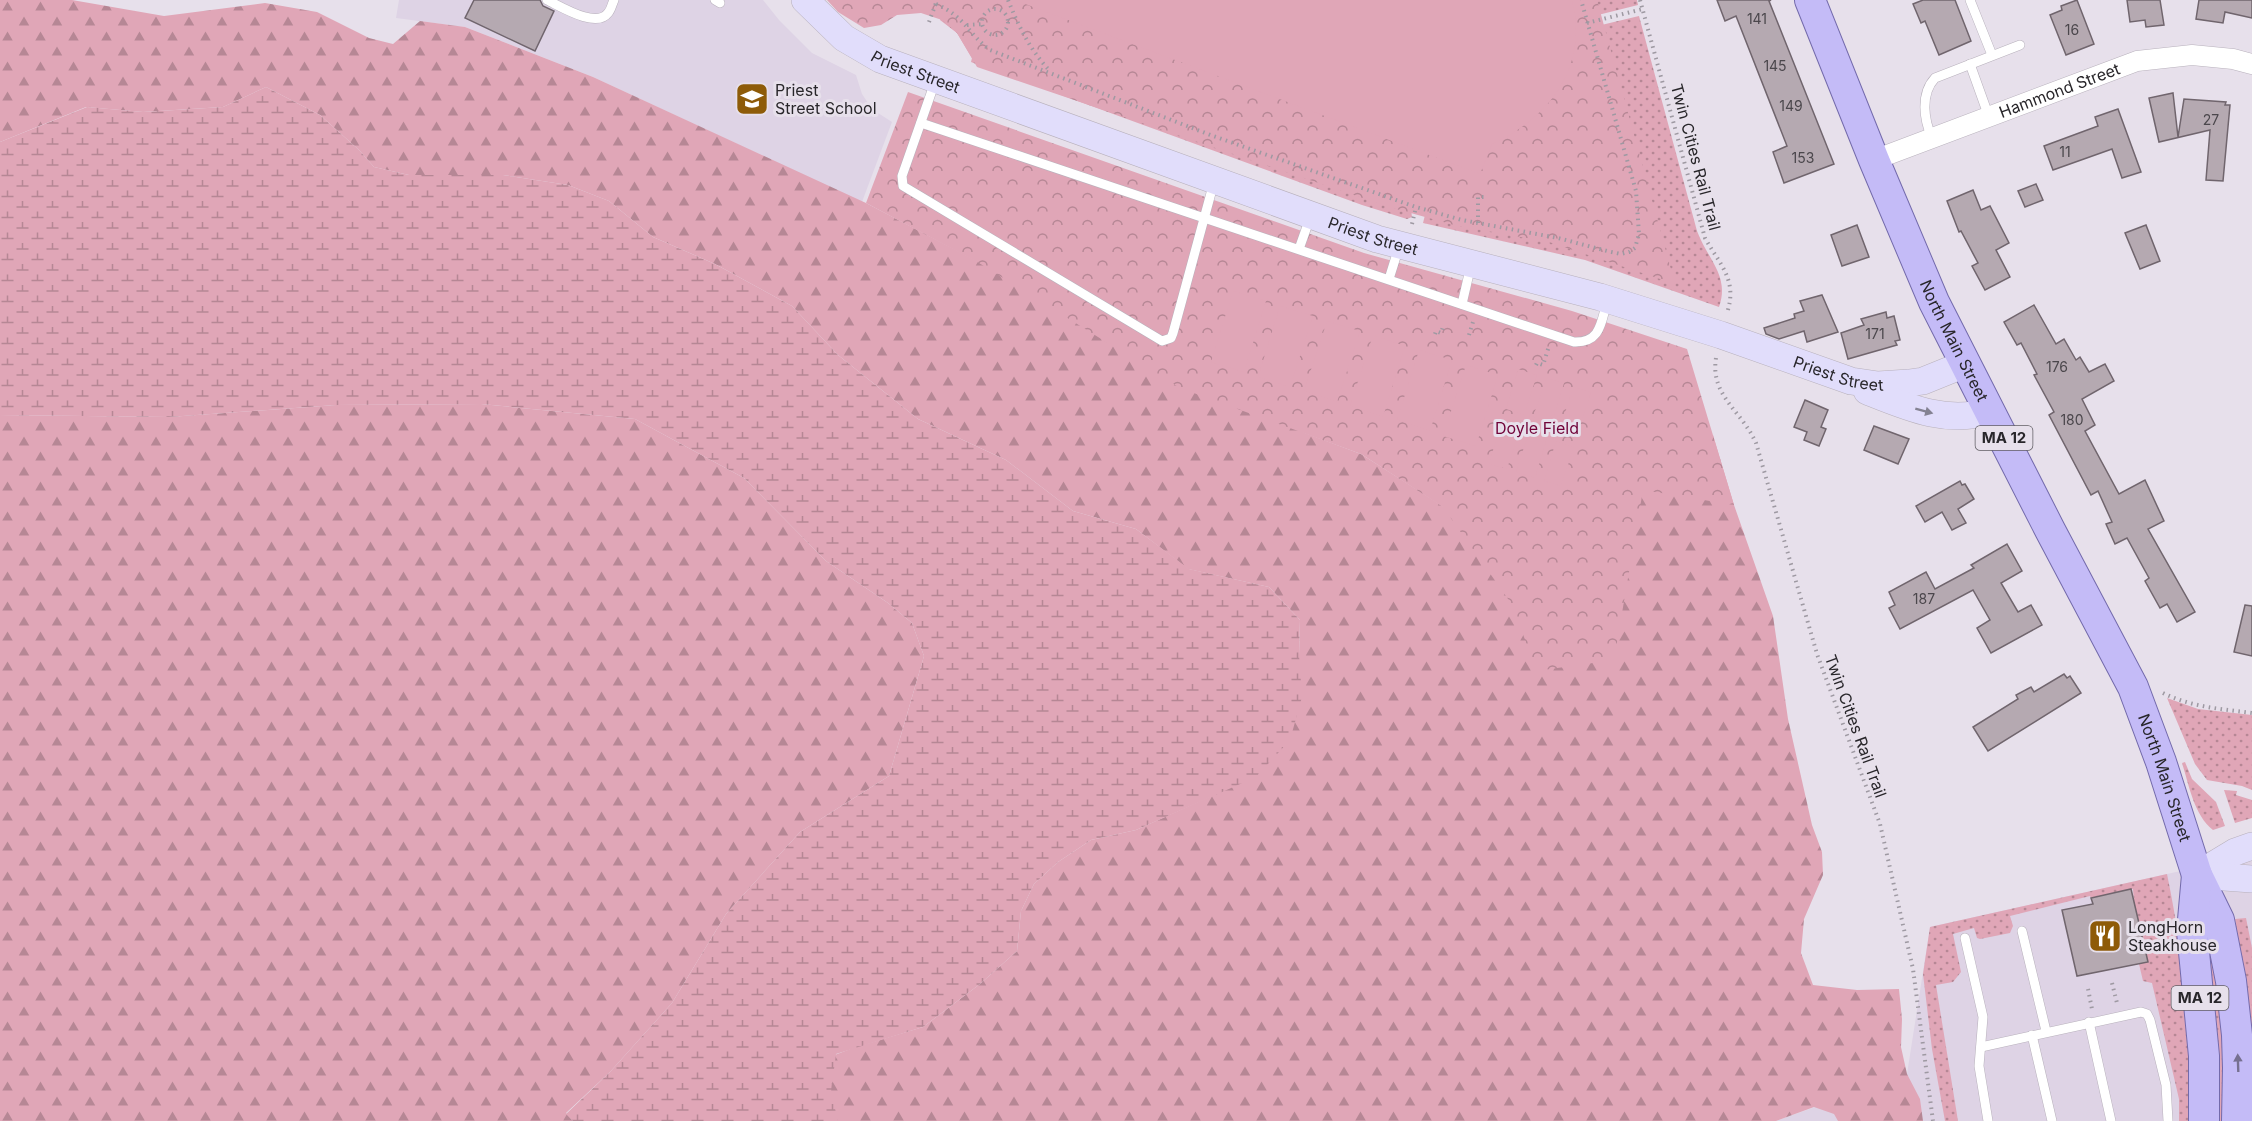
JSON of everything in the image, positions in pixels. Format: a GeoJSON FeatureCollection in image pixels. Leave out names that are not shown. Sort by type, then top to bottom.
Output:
{"type":"FeatureCollection","features":[{"type":"Feature","properties":{"kind":"main road","name":"Priest Street"},"geometry":{"type":"LineString","coordinates":[[805,0],[844,38],[880,58],[1311,215],[1406,235],[1472,264],[1608,299],[1721,335],[1851,381],[1878,385],[1909,383],[1930,378],[1965,364]]}},
{"type":"Feature","properties":{"kind":"main road","name":"North Main Street"},"geometry":{"type":"LineString","coordinates":[[1810,0],[1934,302],[2133,687],[2161,762],[2197,874],[2219,920],[2231,981],[2238,1068],[2236,1121]]}},
{"type":"Feature","properties":{"kind":"main road"},"geometry":{"type":"LineString","coordinates":[[1851,381],[1885,398],[1937,414],[1963,417],[1990,411]]}},
{"type":"Feature","properties":{"kind":"main road"},"geometry":{"type":"LineString","coordinates":[[2197,874],[2235,852],[2252,846]]}},
{"type":"Feature","properties":{"kind":"main road","name":"North Main Street"},"geometry":{"type":"LineString","coordinates":[[2197,874],[2192,931],[2204,1056],[2204,1121]]}},
{"type":"Feature","properties":{"kind":"main road"},"geometry":{"type":"LineString","coordinates":[[2197,874],[2252,879]]}},
{"type":"Feature","properties":{"kind":"street","name":"Hammond Street"},"geometry":{"type":"LineString","coordinates":[[1874,160],[2137,61],[2192,55],[2233,59],[2252,64]]}},
{"type":"Feature","properties":{"kind":"lane"},"geometry":{"type":"LineString","coordinates":[[547,0],[592,19],[601,18],[607,14],[614,0]]}},
{"type":"Feature","properties":{"kind":"lane"},"geometry":{"type":"LineString","coordinates":[[1970,0],[1992,55]]}},
{"type":"Feature","properties":{"kind":"lane"},"geometry":{"type":"LineString","coordinates":[[1932,138],[1926,119],[1927,89],[1935,78],[2020,45]]}},
{"type":"Feature","properties":{"kind":"lane"},"geometry":{"type":"LineString","coordinates":[[1970,64],[1989,117]]}},
{"type":"Feature","properties":{"kind":"lane"},"geometry":{"type":"LineString","coordinates":[[936,79],[902,176],[903,186],[1162,341],[1171,338],[1173,333],[1215,180]]}},
{"type":"Feature","properties":{"kind":"lane"},"geometry":{"type":"LineString","coordinates":[[921,123],[1574,342],[1589,341],[1595,337],[1608,299]]}},
{"type":"Feature","properties":{"kind":"lane"},"geometry":{"type":"LineString","coordinates":[[1299,249],[1311,215]]}},
{"type":"Feature","properties":{"kind":"lane"},"geometry":{"type":"LineString","coordinates":[[1389,279],[1406,235]]}},
{"type":"Feature","properties":{"kind":"lane"},"geometry":{"type":"LineString","coordinates":[[1462,304],[1472,264]]}},
{"type":"Feature","properties":{"kind":"lane"},"geometry":{"type":"LineString","coordinates":[[2022,931],[2046,1031]]}},
{"type":"Feature","properties":{"kind":"lane"},"geometry":{"type":"LineString","coordinates":[[1965,938],[1983,1017],[1979,1066],[1988,1121]]}},
{"type":"Feature","properties":{"kind":"lane"},"geometry":{"type":"LineString","coordinates":[[1981,1047],[2119,1015],[2142,1012],[2147,1014],[2150,1020],[2166,1085],[2168,1121]]}},
{"type":"Feature","properties":{"kind":"lane"},"geometry":{"type":"LineString","coordinates":[[2092,1021],[2111,1121]]}},
{"type":"Feature","properties":{"kind":"lane"},"geometry":{"type":"LineString","coordinates":[[2032,1035],[2052,1121]]}},
{"type":"Feature","properties":{"kind":"path"},"geometry":{"type":"LineString","coordinates":[[1008,0],[1023,35],[1037,56],[1052,72]]}},
{"type":"Feature","properties":{"kind":"path"},"geometry":{"type":"LineString","coordinates":[[929,22],[937,2],[951,10],[967,25],[978,41],[990,50],[1213,136],[1416,207],[1621,254],[1635,248],[1639,234],[1636,191],[1581,0]]}},
{"type":"Feature","properties":{"kind":"path","name":"Twin Cities Rail Trail"},"geometry":{"type":"LineString","coordinates":[[1640,0],[1706,238],[1725,270],[1730,285],[1726,316]]}},
{"type":"Feature","properties":{"kind":"path"},"geometry":{"type":"LineString","coordinates":[[1587,23],[1643,9]]}},
{"type":"Feature","properties":{"kind":"path"},"geometry":{"type":"LineString","coordinates":[[993,10],[1002,11],[1006,16],[1005,30],[998,35],[989,34],[983,24],[984,16],[993,10]]}},
{"type":"Feature","properties":{"kind":"path"},"geometry":{"type":"LineString","coordinates":[[1006,16],[1013,13]]}},
{"type":"Feature","properties":{"kind":"path"},"geometry":{"type":"LineString","coordinates":[[967,25],[983,24]]}},
{"type":"Feature","properties":{"kind":"path"},"geometry":{"type":"LineString","coordinates":[[1478,223],[1479,197],[1484,197]]}},
{"type":"Feature","properties":{"kind":"path"},"geometry":{"type":"LineString","coordinates":[[1406,235],[1416,207]]}},
{"type":"Feature","properties":{"kind":"path"},"geometry":{"type":"LineString","coordinates":[[1435,334],[1436,331],[1441,333],[1443,327]]}},
{"type":"Feature","properties":{"kind":"path","name":"Twin Cities Rail Trail"},"geometry":{"type":"LineString","coordinates":[[1716,354],[1714,368],[1718,388],[1746,423],[1756,443],[1817,654],[1880,824],[1913,969],[1933,1121]]}},
{"type":"Feature","properties":{"kind":"path"},"geometry":{"type":"LineString","coordinates":[[1536,365],[1537,363],[1543,365],[1545,359]]}},
{"type":"Feature","properties":{"kind":"path"},"geometry":{"type":"LineString","coordinates":[[2160,692],[2180,701],[2205,707],[2252,712]]}},
{"type":"Feature","properties":{"kind":"path"},"geometry":{"type":"LineString","coordinates":[[2112,983],[2119,1015]]}},
{"type":"Feature","properties":{"kind":"path"},"geometry":{"type":"LineString","coordinates":[[2088,989],[2092,1021]]}},
{"type":"Feature","properties":{"kind":"shaded area","name":"Priest Street School"},"geometry":{"type":"Polygon","coordinates":[[[399,0],[763,0],[779,20],[812,53],[856,75],[862,94],[868,103],[892,122],[862,202],[593,77],[465,27],[396,18],[399,0]]]}},
{"type":"Feature","properties":{"kind":"shaded area"},"geometry":{"type":"Polygon","coordinates":[[[2252,855],[2252,1121],[1776,1121],[1907,1074],[1930,927],[2252,855]]]}},
{"type":"Feature","properties":{"kind":"green space"},"geometry":{"type":"Polygon","coordinates":[[[0,0],[72,0],[164,16],[265,3],[317,12],[369,38],[393,44],[420,21],[465,27],[593,77],[866,203],[1305,433],[1361,454],[1444,507],[1713,435],[1734,505],[1773,616],[1788,719],[1812,825],[1822,852],[1823,875],[1804,919],[1801,953],[1813,985],[1857,990],[1899,989],[1902,1019],[1901,1047],[1907,1074],[1920,1099],[1923,1121],[1838,1121],[1834,1114],[1814,1107],[1776,1121],[754,1121],[782,1075],[853,1048],[923,1027],[980,984],[1017,951],[1021,911],[1034,884],[1058,862],[1091,840],[1136,830],[1209,797],[1299,655],[1300,620],[1269,587],[1188,569],[1136,529],[1073,511],[1006,460],[918,419],[838,355],[792,306],[715,264],[653,237],[609,201],[568,185],[503,175],[409,175],[374,167],[359,150],[320,115],[266,87],[223,107],[143,112],[86,107],[0,142],[0,0]]]}},
{"type":"Feature","properties":{"kind":"green space"},"geometry":{"type":"Polygon","coordinates":[[[827,0],[1597,0],[1675,284],[1549,242],[1454,225],[1389,207],[977,67],[957,33],[942,20],[921,13],[897,15],[881,25],[864,28],[838,12],[827,0]]]}},
{"type":"Feature","properties":{"kind":"green space"},"geometry":{"type":"Polygon","coordinates":[[[1019,0],[1572,0],[1576,24],[1575,47],[1560,87],[1531,120],[1492,144],[1480,174],[1019,0]]]}},
{"type":"Feature","properties":{"kind":"green space"},"geometry":{"type":"Polygon","coordinates":[[[1587,0],[1637,0],[1638,5],[1594,16],[1587,0]]]}},
{"type":"Feature","properties":{"kind":"green space"},"geometry":{"type":"Polygon","coordinates":[[[943,10],[1411,210],[1412,217],[1407,219],[1362,205],[971,62],[972,58],[957,33],[940,20],[943,10]]]}},
{"type":"Feature","properties":{"kind":"green space"},"geometry":{"type":"Polygon","coordinates":[[[1639,16],[1697,231],[1720,277],[1722,296],[1719,307],[1585,260],[1423,223],[1425,215],[1593,27],[1639,16]]]}},
{"type":"Feature","properties":{"kind":"green space"},"geometry":{"type":"Polygon","coordinates":[[[266,87],[320,115],[359,150],[374,167],[409,175],[503,175],[568,185],[609,201],[653,237],[715,264],[792,306],[838,355],[918,419],[1006,460],[1073,511],[1136,529],[1189,569],[1269,587],[1300,620],[1299,655],[1302,697],[1290,740],[1256,777],[1136,830],[1091,840],[1058,862],[1034,884],[1021,911],[1017,951],[980,984],[923,1027],[836,1054],[831,1092],[838,1121],[573,1121],[566,1114],[610,1072],[672,1003],[726,914],[800,832],[889,776],[924,656],[912,623],[888,603],[826,561],[744,478],[635,419],[481,404],[336,405],[169,417],[0,415],[0,142],[87,107],[143,112],[223,107],[266,87]]]}},
{"type":"Feature","properties":{"kind":"green space","name":"Doyle Field"},"geometry":{"type":"Polygon","coordinates":[[[908,92],[1364,253],[1572,311],[1687,349],[1734,505],[1643,490],[1614,660],[1536,671],[1513,606],[1443,507],[1361,454],[1180,388],[979,263],[866,203],[908,92]]]}},
{"type":"Feature","properties":{"kind":"green space"},"geometry":{"type":"Polygon","coordinates":[[[1233,291],[1266,301],[1244,372],[1211,362],[1233,291]]]}},
{"type":"Feature","properties":{"kind":"green space"},"geometry":{"type":"Polygon","coordinates":[[[1280,306],[1313,316],[1290,387],[1258,377],[1280,306]]]}},
{"type":"Feature","properties":{"kind":"green space"},"geometry":{"type":"Polygon","coordinates":[[[1327,321],[1360,331],[1337,402],[1304,391],[1327,321]]]}},
{"type":"Feature","properties":{"kind":"green space"},"geometry":{"type":"Polygon","coordinates":[[[1373,335],[1405,346],[1383,417],[1350,406],[1373,335]]]}},
{"type":"Feature","properties":{"kind":"green space"},"geometry":{"type":"Polygon","coordinates":[[[1419,350],[1452,360],[1430,431],[1397,420],[1419,350]]]}},
{"type":"Feature","properties":{"kind":"green space"},"geometry":{"type":"Polygon","coordinates":[[[1466,365],[1498,375],[1476,446],[1443,436],[1466,365]]]}},
{"type":"Feature","properties":{"kind":"green space"},"geometry":{"type":"Polygon","coordinates":[[[1518,369],[1537,375],[1524,415],[1506,409],[1518,369]]]}},
{"type":"Feature","properties":{"kind":"green space"},"geometry":{"type":"Polygon","coordinates":[[[1546,378],[1564,383],[1552,423],[1533,417],[1546,378]]]}},
{"type":"Feature","properties":{"kind":"green space"},"geometry":{"type":"Polygon","coordinates":[[[1573,387],[1591,392],[1578,432],[1561,426],[1573,387]]]}},
{"type":"Feature","properties":{"kind":"green space"},"geometry":{"type":"Polygon","coordinates":[[[481,404],[635,419],[744,478],[826,561],[888,603],[912,623],[924,656],[889,776],[800,832],[726,914],[672,1003],[610,1072],[566,1113],[573,1121],[0,1121],[0,415],[169,417],[336,405],[481,404]]]}},
{"type":"Feature","properties":{"kind":"green space"},"geometry":{"type":"Polygon","coordinates":[[[1501,423],[1520,429],[1507,469],[1489,464],[1501,423]]]}},
{"type":"Feature","properties":{"kind":"green space"},"geometry":{"type":"Polygon","coordinates":[[[1529,432],[1547,438],[1535,478],[1516,472],[1529,432]]]}},
{"type":"Feature","properties":{"kind":"green space"},"geometry":{"type":"Polygon","coordinates":[[[1556,441],[1574,447],[1561,486],[1544,481],[1556,441]]]}},
{"type":"Feature","properties":{"kind":"green space"},"geometry":{"type":"Polygon","coordinates":[[[2167,698],[2198,709],[2252,715],[2252,790],[2207,780],[2195,764],[2167,698]]]}},
{"type":"Feature","properties":{"kind":"green space"},"geometry":{"type":"Polygon","coordinates":[[[2185,762],[2192,779],[2216,802],[2225,826],[2213,830],[2201,816],[2182,763],[2185,762]]]}},
{"type":"Feature","properties":{"kind":"green space"},"geometry":{"type":"Polygon","coordinates":[[[2224,790],[2237,791],[2236,795],[2252,800],[2252,818],[2235,823],[2224,790]]]}},
{"type":"Feature","properties":{"kind":"green space"},"geometry":{"type":"Polygon","coordinates":[[[2167,874],[2186,997],[2190,1058],[2190,1121],[2179,1121],[2179,1099],[2152,983],[2143,981],[2139,964],[2133,889],[2091,898],[2090,896],[2010,916],[2013,926],[2010,933],[1980,939],[1977,938],[1974,928],[1953,934],[1961,972],[1953,982],[1936,985],[1958,1121],[1945,1121],[1932,1049],[1923,974],[1930,927],[2167,874]]]}},
{"type":"Feature","properties":{"kind":"green space"},"geometry":{"type":"Polygon","coordinates":[[[2246,918],[2252,948],[2252,1088],[2235,919],[2246,918]]]}},
{"type":"Feature","properties":{"kind":"green space"},"geometry":{"type":"Polygon","coordinates":[[[2205,933],[2218,976],[2225,1070],[2224,1121],[2214,1121],[2205,933]]]}},
{"type":"Feature","properties":{"kind":"building"},"geometry":{"type":"Polygon","coordinates":[[[474,0],[540,0],[543,6],[554,11],[535,51],[465,18],[474,0]]]}},
{"type":"Feature","properties":{"kind":"building"},"geometry":{"type":"Polygon","coordinates":[[[1717,0],[1771,0],[1769,1],[1834,164],[1784,183],[1773,152],[1787,146],[1736,16],[1725,21],[1717,0]]]}},
{"type":"Feature","properties":{"kind":"building"},"geometry":{"type":"Polygon","coordinates":[[[1923,0],[1955,0],[1971,41],[1939,55],[1925,21],[1921,23],[1913,4],[1923,0]]]}},
{"type":"Feature","properties":{"kind":"building"},"geometry":{"type":"Polygon","coordinates":[[[2077,0],[2094,44],[2066,55],[2050,15],[2062,10],[2061,6],[2077,0]]]}},
{"type":"Feature","properties":{"kind":"building"},"geometry":{"type":"Polygon","coordinates":[[[2127,0],[2160,0],[2164,25],[2146,27],[2145,20],[2130,22],[2127,0]]]}},
{"type":"Feature","properties":{"kind":"building"},"geometry":{"type":"Polygon","coordinates":[[[2199,0],[2252,0],[2252,18],[2225,12],[2223,23],[2196,19],[2199,0]]]}},
{"type":"Feature","properties":{"kind":"building"},"geometry":{"type":"Polygon","coordinates":[[[2173,93],[2178,137],[2184,99],[2226,102],[2225,105],[2230,105],[2223,181],[2206,180],[2210,130],[2159,142],[2149,98],[2173,93]]]}},
{"type":"Feature","properties":{"kind":"building"},"geometry":{"type":"Polygon","coordinates":[[[2118,109],[2141,172],[2122,178],[2112,149],[2053,170],[2044,146],[2098,126],[2095,117],[2118,109]]]}},
{"type":"Feature","properties":{"kind":"building"},"geometry":{"type":"Polygon","coordinates":[[[2036,184],[2043,200],[2025,207],[2018,191],[2036,184]]]}},
{"type":"Feature","properties":{"kind":"building"},"geometry":{"type":"Polygon","coordinates":[[[1973,190],[1981,210],[1990,206],[2009,243],[1996,250],[2010,277],[1985,290],[1972,266],[1978,263],[1961,231],[1959,232],[1947,201],[1973,190]]]}},
{"type":"Feature","properties":{"kind":"building"},"geometry":{"type":"Polygon","coordinates":[[[1857,225],[1869,257],[1842,266],[1831,235],[1857,225]]]}},
{"type":"Feature","properties":{"kind":"building"},"geometry":{"type":"Polygon","coordinates":[[[2146,225],[2160,261],[2140,269],[2125,233],[2146,225]]]}},
{"type":"Feature","properties":{"kind":"building"},"geometry":{"type":"Polygon","coordinates":[[[1822,295],[1838,332],[1807,342],[1804,331],[1779,339],[1766,334],[1764,328],[1795,318],[1794,314],[1804,311],[1800,301],[1822,295]]]}},
{"type":"Feature","properties":{"kind":"building"},"geometry":{"type":"Polygon","coordinates":[[[2034,305],[2056,344],[2064,339],[2076,360],[2080,357],[2089,372],[2105,364],[2114,381],[2082,399],[2095,425],[2085,431],[2119,494],[2145,480],[2164,521],[2148,529],[2195,612],[2177,622],[2167,604],[2160,608],[2145,581],[2149,578],[2127,538],[2115,544],[2106,524],[2112,522],[2098,491],[2091,495],[2049,415],[2054,412],[2034,375],[2037,374],[2021,343],[2017,345],[2004,322],[2034,305]]]}},
{"type":"Feature","properties":{"kind":"building"},"geometry":{"type":"Polygon","coordinates":[[[1886,312],[1887,318],[1894,316],[1900,340],[1895,341],[1897,345],[1848,359],[1841,333],[1864,325],[1861,319],[1886,312]]]}},
{"type":"Feature","properties":{"kind":"building"},"geometry":{"type":"Polygon","coordinates":[[[1805,400],[1828,410],[1821,427],[1826,429],[1819,446],[1804,440],[1807,432],[1794,427],[1805,400]]]}},
{"type":"Feature","properties":{"kind":"building"},"geometry":{"type":"Polygon","coordinates":[[[1874,426],[1909,439],[1898,464],[1864,450],[1874,426]]]}},
{"type":"Feature","properties":{"kind":"building"},"geometry":{"type":"Polygon","coordinates":[[[1960,481],[1962,485],[1965,484],[1974,499],[1958,509],[1966,523],[1952,530],[1942,512],[1925,522],[1916,506],[1960,481]]]}},
{"type":"Feature","properties":{"kind":"building"},"geometry":{"type":"Polygon","coordinates":[[[2007,544],[2022,571],[2001,583],[2018,612],[2031,605],[2042,625],[1991,653],[1977,628],[1990,620],[1973,590],[1900,629],[1889,608],[1895,605],[1889,592],[1926,572],[1935,589],[1974,568],[1971,565],[2007,544]]]}},
{"type":"Feature","properties":{"kind":"building"},"geometry":{"type":"Polygon","coordinates":[[[2245,605],[2252,606],[2252,656],[2234,652],[2245,605]]]}},
{"type":"Feature","properties":{"kind":"building"},"geometry":{"type":"Polygon","coordinates":[[[2064,674],[2067,678],[2070,676],[2081,693],[1988,751],[1973,727],[2018,699],[2016,695],[2031,687],[2034,692],[2064,674]]]}},
{"type":"Feature","properties":{"kind":"building","name":"LongHorn Steakhouse"},"geometry":{"type":"Polygon","coordinates":[[[2131,889],[2148,962],[2077,976],[2062,910],[2093,904],[2091,898],[2131,889]]]}},
{"type":"Feature","properties":{"kind":"place","name":"Priest Street School"},"geometry":{"type":"Point","coordinates":[752,99]}},
{"type":"Feature","properties":{"kind":"place","name":"LongHorn Steakhouse"},"geometry":{"type":"Point","coordinates":[2105,936]}}]}
